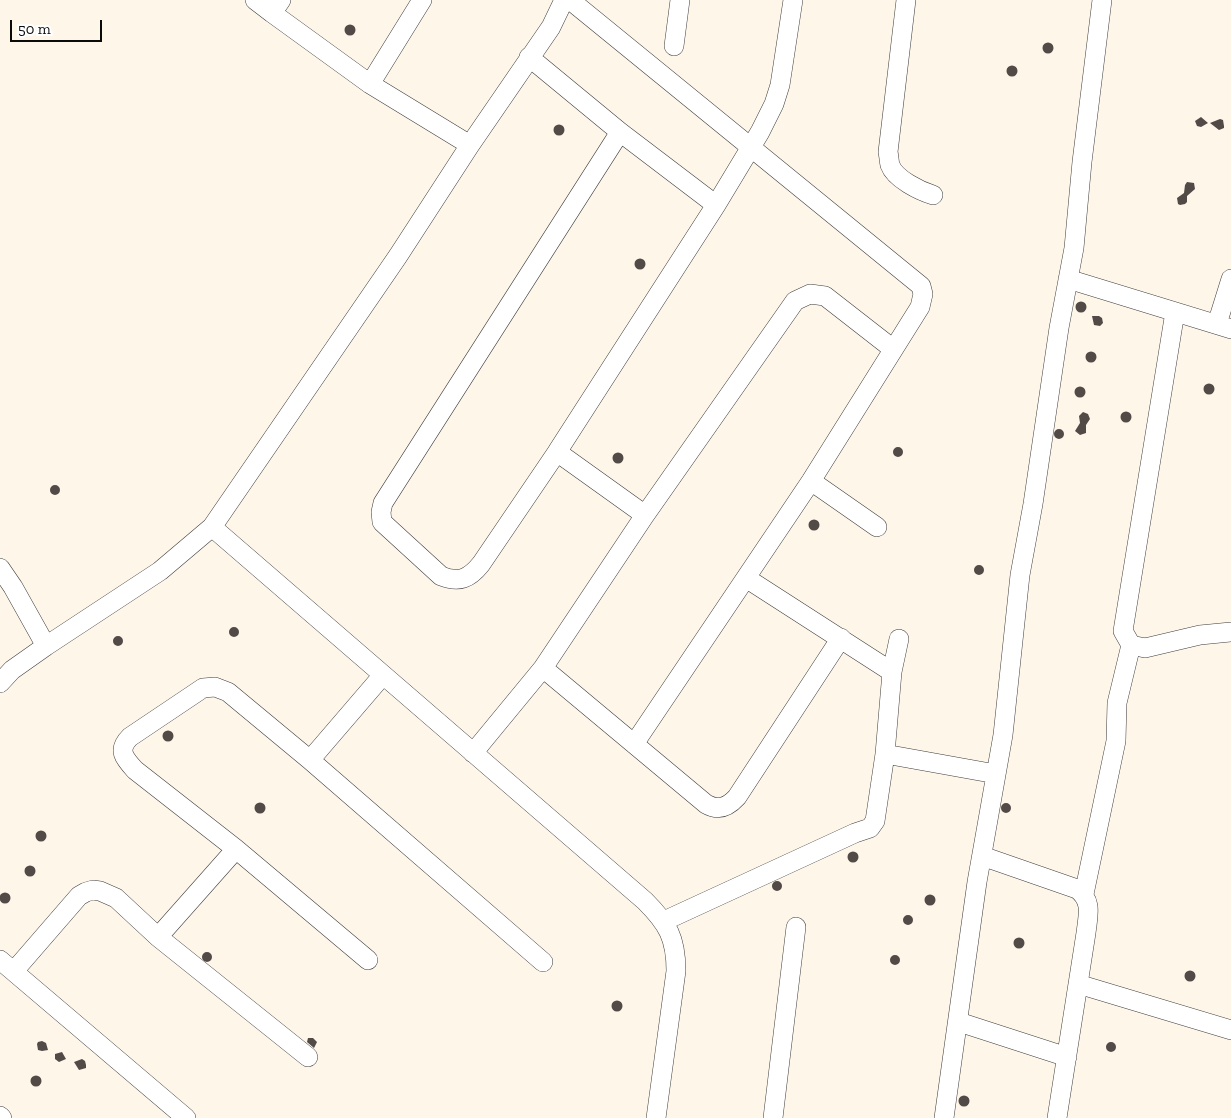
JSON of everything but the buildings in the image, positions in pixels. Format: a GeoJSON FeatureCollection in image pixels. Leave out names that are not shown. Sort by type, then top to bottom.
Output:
{"type":"FeatureCollection","features":[{"type":"Feature","properties":{"kind":"street"},"geometry":{"type":"LineString","coordinates":[[255,0],[277,6],[370,84],[470,145]]}},
{"type":"Feature","properties":{"kind":"street"},"geometry":{"type":"LineString","coordinates":[[370,84],[422,0]]}},
{"type":"Feature","properties":{"kind":"street"},"geometry":{"type":"LineString","coordinates":[[0,683],[12,670],[46,646],[160,571],[212,527],[398,256],[470,145],[551,27],[564,0]]}},
{"type":"Feature","properties":{"kind":"street"},"geometry":{"type":"LineString","coordinates":[[570,0],[921,286],[923,294],[920,307],[811,481],[634,744]]}},
{"type":"Feature","properties":{"kind":"street"},"geometry":{"type":"LineString","coordinates":[[674,46],[680,0]]}},
{"type":"Feature","properties":{"kind":"street"},"geometry":{"type":"LineString","coordinates":[[620,132],[382,503],[382,522],[441,576],[449,579],[466,578],[473,574],[481,564],[557,452],[716,205],[774,104],[780,85],[793,0]]}},
{"type":"Feature","properties":{"kind":"street"},"geometry":{"type":"LineString","coordinates":[[906,0],[888,152],[890,166],[897,174],[911,185],[933,195]]}},
{"type":"Feature","properties":{"kind":"street"},"geometry":{"type":"LineString","coordinates":[[944,1118],[982,856],[1003,735],[1020,575],[1033,504],[1059,328],[1074,248],[1082,162],[1102,0]]}},
{"type":"Feature","properties":{"kind":"street"},"geometry":{"type":"LineString","coordinates":[[529,57],[620,132],[716,205]]}},
{"type":"Feature","properties":{"kind":"street"},"geometry":{"type":"LineString","coordinates":[[1068,279],[1224,326],[1231,279]]}},
{"type":"Feature","properties":{"kind":"street"},"geometry":{"type":"LineString","coordinates":[[473,753],[543,668],[645,515],[796,301],[810,294],[825,296],[893,349]]}},
{"type":"Feature","properties":{"kind":"street"},"geometry":{"type":"LineString","coordinates":[[1175,312],[1123,624],[1124,636],[1131,645],[1145,648],[1200,635],[1231,632]]}},
{"type":"Feature","properties":{"kind":"street"},"geometry":{"type":"LineString","coordinates":[[557,452],[645,515]]}},
{"type":"Feature","properties":{"kind":"street"},"geometry":{"type":"LineString","coordinates":[[811,481],[877,527]]}},
{"type":"Feature","properties":{"kind":"street"},"geometry":{"type":"LineString","coordinates":[[212,527],[645,900],[664,921],[672,935],[676,953],[676,971],[656,1118]]}},
{"type":"Feature","properties":{"kind":"street"},"geometry":{"type":"LineString","coordinates":[[0,568],[14,587],[46,646]]}},
{"type":"Feature","properties":{"kind":"street"},"geometry":{"type":"LineString","coordinates":[[746,578],[892,672]]}},
{"type":"Feature","properties":{"kind":"street"},"geometry":{"type":"LineString","coordinates":[[543,668],[713,808],[726,806],[737,797],[841,638]]}},
{"type":"Feature","properties":{"kind":"street"},"geometry":{"type":"LineString","coordinates":[[664,921],[855,833],[870,828],[875,821],[877,812],[885,754],[892,672],[899,639]]}},
{"type":"Feature","properties":{"kind":"street"},"geometry":{"type":"LineString","coordinates":[[1084,894],[1116,741],[1117,703],[1131,645]]}},
{"type":"Feature","properties":{"kind":"street"},"geometry":{"type":"LineString","coordinates":[[310,760],[383,675]]}},
{"type":"Feature","properties":{"kind":"street"},"geometry":{"type":"LineString","coordinates":[[368,960],[236,849],[135,770],[124,756],[123,746],[125,742],[197,690],[211,687],[234,696],[543,962]]}},
{"type":"Feature","properties":{"kind":"street"},"geometry":{"type":"LineString","coordinates":[[885,754],[996,774]]}},
{"type":"Feature","properties":{"kind":"street"},"geometry":{"type":"LineString","coordinates":[[158,937],[236,849]]}},
{"type":"Feature","properties":{"kind":"street"},"geometry":{"type":"LineString","coordinates":[[982,856],[1077,889],[1084,894],[1088,901],[1089,912],[1057,1118]]}},
{"type":"Feature","properties":{"kind":"street"},"geometry":{"type":"LineString","coordinates":[[186,1118],[7,965],[79,896],[86,892],[100,891],[116,898],[158,937],[308,1057]]}},
{"type":"Feature","properties":{"kind":"street"},"geometry":{"type":"LineString","coordinates":[[773,1118],[796,927]]}},
{"type":"Feature","properties":{"kind":"street"},"geometry":{"type":"LineString","coordinates":[[1078,984],[1231,1030]]}},
{"type":"Feature","properties":{"kind":"street"},"geometry":{"type":"LineString","coordinates":[[959,1022],[1066,1056]]}}]}
